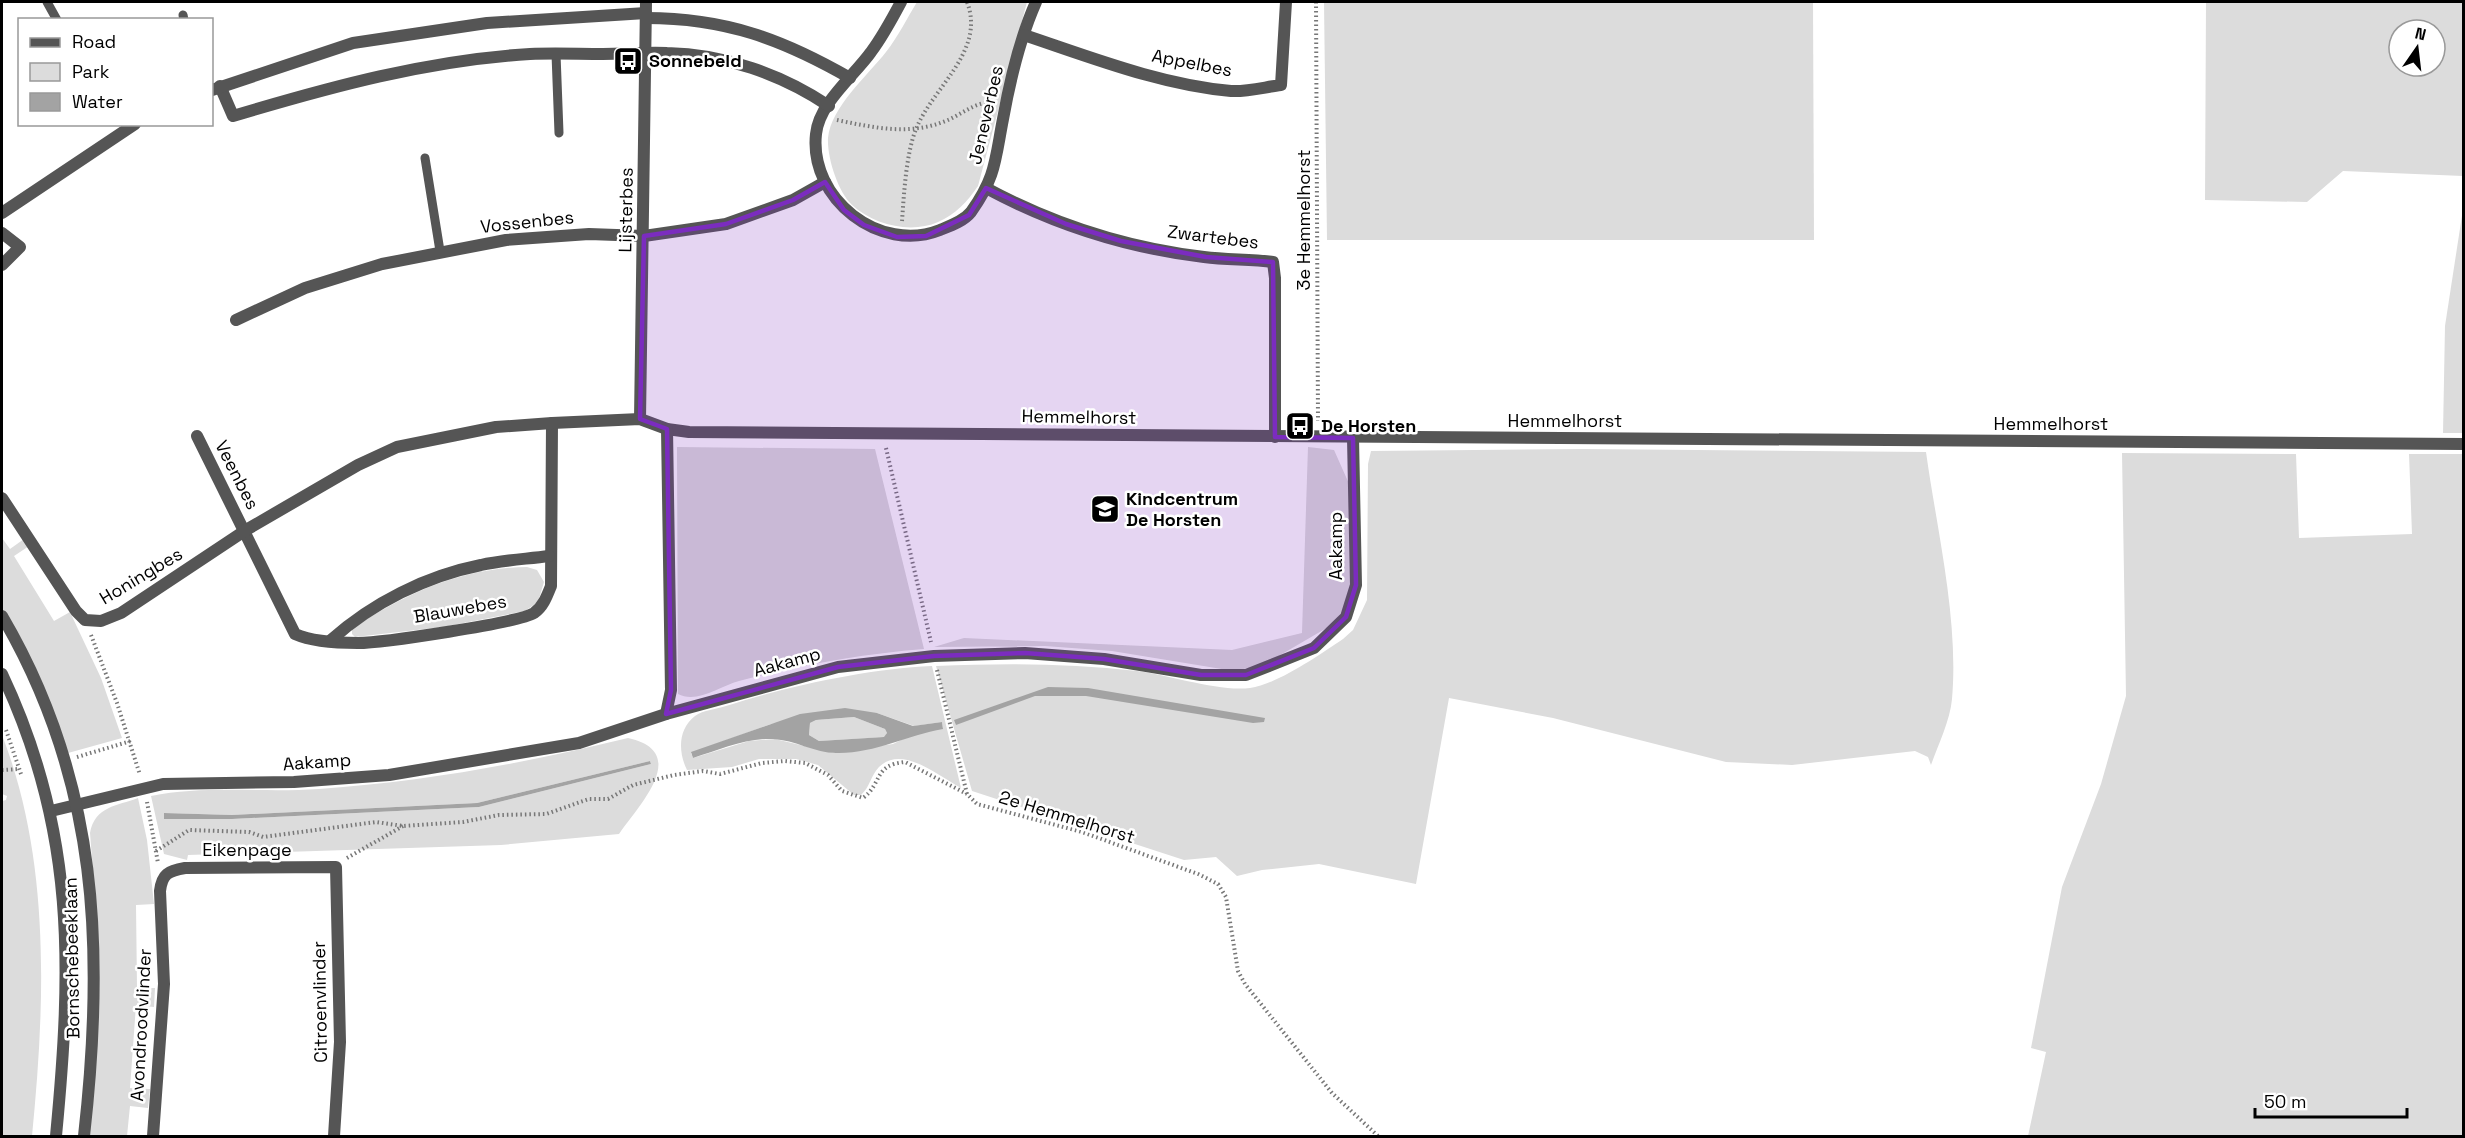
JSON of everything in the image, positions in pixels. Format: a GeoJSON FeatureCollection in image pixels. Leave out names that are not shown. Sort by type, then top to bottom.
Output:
{"type":"FeatureCollection","features":[{"type":"Feature","properties":{"kind":"street","name":"Jeneverbes"},"geometry":{"type":"LineString","coordinates":[[901,2],[871,53],[822,117],[816,136],[825,182],[844,210],[864,225],[900,237],[926,236],[969,215],[986,188],[996,165],[1006,104],[1024,35],[1036,2]]}},
{"type":"Feature","properties":{"kind":"street","name":"Appelbes"},"geometry":{"type":"LineString","coordinates":[[1024,35],[1134,70],[1232,91],[1281,85],[1286,4]]}},
{"type":"Feature","properties":{"kind":"street"},"geometry":{"type":"LineString","coordinates":[[829,106],[790,84],[739,64],[697,55],[556,54],[461,62],[330,87],[233,116],[214,88],[352,43],[487,23],[646,11],[763,35],[819,59],[850,78]]}},
{"type":"Feature","properties":{"kind":"street","name":"Lijsterbes"},"geometry":{"type":"LineString","coordinates":[[640,419],[646,11]]}},
{"type":"Feature","properties":{"kind":"street"},"geometry":{"type":"LineString","coordinates":[[2,213],[132,126]]}},
{"type":"Feature","properties":{"kind":"street","name":"Vossenbes"},"geometry":{"type":"LineString","coordinates":[[236,320],[305,288],[382,264],[506,240],[588,234],[644,236],[726,224],[793,200],[825,182]]}},
{"type":"Feature","properties":{"kind":"street","name":"Zwartebes"},"geometry":{"type":"LineString","coordinates":[[986,188],[1066,224],[1121,241],[1206,257],[1273,262],[1275,278],[1275,437]]}},
{"type":"Feature","properties":{"kind":"street"},"geometry":{"type":"LineString","coordinates":[[2,233],[20,247],[2,265]]}},
{"type":"Feature","properties":{"kind":"street","name":"Hemmelhorst"},"geometry":{"type":"LineString","coordinates":[[640,419],[667,429],[882,434],[2463,444]]}},
{"type":"Feature","properties":{"kind":"street","name":"Honingbes"},"geometry":{"type":"LineString","coordinates":[[2,498],[69,602],[85,620],[101,621],[121,613],[246,530],[358,465],[397,447],[496,427],[640,419]]}},
{"type":"Feature","properties":{"kind":"street","name":"Blauwebes"},"geometry":{"type":"LineString","coordinates":[[246,530],[295,634],[308,640],[359,643],[431,634],[533,614],[545,600],[551,586],[549,556],[552,423]]}},
{"type":"Feature","properties":{"kind":"street"},"geometry":{"type":"LineString","coordinates":[[666,714],[671,690],[667,429]]}},
{"type":"Feature","properties":{"kind":"street","name":"Veenbes"},"geometry":{"type":"LineString","coordinates":[[197,436],[246,530]]}},
{"type":"Feature","properties":{"kind":"street","name":"Aakamp"},"geometry":{"type":"LineString","coordinates":[[51,811],[163,784],[294,782],[389,775],[579,743],[666,714],[838,667],[934,656],[1025,653],[1104,659],[1201,675],[1246,675],[1314,648],[1346,617],[1356,585],[1353,438]]}},
{"type":"Feature","properties":{"kind":"street","name":"Blauwebes"},"geometry":{"type":"LineString","coordinates":[[331,640],[351,622],[380,603],[429,581],[480,565],[549,556]]}},
{"type":"Feature","properties":{"kind":"street","name":"Bornschebeeklaan"},"geometry":{"type":"LineString","coordinates":[[2,616],[19,644],[42,694],[63,752],[88,859],[93,914],[94,999],[84,1137]]}},
{"type":"Feature","properties":{"kind":"street","name":"Bornschebeeklaan"},"geometry":{"type":"LineString","coordinates":[[2,674],[36,756],[51,811],[61,870],[66,973],[56,1137]]}},
{"type":"Feature","properties":{"kind":"street","name":"Eikenpage"},"geometry":{"type":"LineString","coordinates":[[161,879],[169,872],[185,868],[336,867]]}},
{"type":"Feature","properties":{"kind":"street","name":"Citroenvlinder"},"geometry":{"type":"LineString","coordinates":[[334,1137],[340,1042],[336,867]]}},
{"type":"Feature","properties":{"kind":"street","name":"Avondroodvlinder"},"geometry":{"type":"LineString","coordinates":[[153,1137],[164,984],[161,879]]}},
{"type":"Feature","properties":{"kind":"lane"},"geometry":{"type":"LineString","coordinates":[[47,2],[56,18]]}},
{"type":"Feature","properties":{"kind":"lane"},"geometry":{"type":"LineString","coordinates":[[556,54],[559,133]]}},
{"type":"Feature","properties":{"kind":"lane"},"geometry":{"type":"LineString","coordinates":[[425,158],[440,251]]}},
{"type":"Feature","properties":{"kind":"path"},"geometry":{"type":"LineString","coordinates":[[900,237],[916,130],[935,93],[964,55],[972,29],[972,17],[967,2]]}},
{"type":"Feature","properties":{"kind":"path","name":"3e Hemmelhorst"},"geometry":{"type":"LineString","coordinates":[[1316,2],[1318,438]]}},
{"type":"Feature","properties":{"kind":"path"},"geometry":{"type":"LineString","coordinates":[[822,117],[897,131],[916,130],[947,121],[980,103],[1006,104]]}},
{"type":"Feature","properties":{"kind":"path"},"geometry":{"type":"LineString","coordinates":[[882,434],[967,794]]}},
{"type":"Feature","properties":{"kind":"path"},"geometry":{"type":"LineString","coordinates":[[85,620],[117,703],[144,789],[161,879]]}},
{"type":"Feature","properties":{"kind":"path"},"geometry":{"type":"LineString","coordinates":[[6,728],[22,779]]}},
{"type":"Feature","properties":{"kind":"path"},"geometry":{"type":"LineString","coordinates":[[156,851],[189,831],[249,832],[263,837],[376,822],[403,826],[463,822],[499,815],[546,814],[589,799],[608,799],[633,785],[703,771],[720,774],[762,763],[785,761],[805,763],[828,775],[842,791],[855,797],[863,798],[870,793],[881,770],[893,763],[905,762],[967,794]]}},
{"type":"Feature","properties":{"kind":"path"},"geometry":{"type":"LineString","coordinates":[[2,770],[19,769]]}},
{"type":"Feature","properties":{"kind":"path","name":"2e Hemmelhorst"},"geometry":{"type":"LineString","coordinates":[[967,794],[977,804],[1082,832],[1198,874],[1218,884],[1226,897],[1236,963],[1245,984],[1332,1093],[1378,1137]]}},
{"type":"Feature","properties":{"kind":"path"},"geometry":{"type":"LineString","coordinates":[[336,867],[403,826]]}},
{"type":"Feature","properties":{"kind":"highlighted area"},"geometry":{"type":"Polygon","coordinates":[[[825,182],[844,210],[864,225],[897,237],[926,236],[969,215],[986,188],[1066,224],[1121,241],[1206,257],[1273,262],[1275,437],[1353,438],[1356,585],[1346,617],[1314,648],[1246,675],[1201,675],[1104,659],[1025,653],[934,656],[838,667],[666,714],[671,690],[667,429],[640,419],[644,236],[726,224],[793,200],[825,182]]]}},
{"type":"Feature","properties":{"kind":"green space"},"geometry":{"type":"Polygon","coordinates":[[[917,2],[1027,2],[978,186],[961,207],[950,216],[927,226],[905,227],[893,226],[871,218],[852,205],[842,192],[834,174],[829,155],[828,138],[831,126],[843,103],[890,46],[917,2]]]}},
{"type":"Feature","properties":{"kind":"green space"},"geometry":{"type":"Polygon","coordinates":[[[1324,2],[1813,2],[1814,240],[1327,240],[1324,2]]]}},
{"type":"Feature","properties":{"kind":"green space"},"geometry":{"type":"Polygon","coordinates":[[[2206,2],[2463,2],[2463,176],[2343,171],[2307,202],[2205,200],[2206,2]]]}},
{"type":"Feature","properties":{"kind":"green space"},"geometry":{"type":"Polygon","coordinates":[[[2463,209],[2463,433],[2443,433],[2445,326],[2463,209]]]}},
{"type":"Feature","properties":{"kind":"green space"},"geometry":{"type":"Polygon","coordinates":[[[677,447],[875,449],[924,649],[808,665],[732,683],[701,696],[685,697],[678,694],[677,447]]]}},
{"type":"Feature","properties":{"kind":"green space"},"geometry":{"type":"Polygon","coordinates":[[[1308,447],[1334,450],[1350,486],[1350,590],[1344,610],[1330,626],[1263,665],[1234,671],[1112,651],[1045,646],[934,647],[964,638],[1232,650],[1302,633],[1308,447]]]}},
{"type":"Feature","properties":{"kind":"green space"},"geometry":{"type":"Polygon","coordinates":[[[1584,449],[1926,452],[1950,607],[1953,669],[1949,716],[1931,765],[1928,757],[1915,751],[1792,765],[1726,762],[1553,718],[1449,698],[1416,884],[1319,864],[1262,870],[1237,876],[1216,857],[1184,860],[972,791],[936,666],[1011,664],[1087,666],[1137,671],[1238,689],[1273,681],[1343,639],[1353,630],[1367,600],[1368,464],[1371,451],[1584,449]]]}},
{"type":"Feature","properties":{"kind":"green space"},"geometry":{"type":"Polygon","coordinates":[[[2122,453],[2296,454],[2299,538],[2412,534],[2409,454],[2463,454],[2463,1136],[2028,1136],[2046,1052],[2031,1048],[2062,887],[2101,784],[2126,696],[2122,453]]]}},
{"type":"Feature","properties":{"kind":"green space"},"geometry":{"type":"Polygon","coordinates":[[[2,538],[10,549],[24,539],[29,546],[14,556],[54,621],[70,612],[101,678],[122,738],[68,753],[21,640],[2,608],[2,538]]]}},
{"type":"Feature","properties":{"kind":"green space"},"geometry":{"type":"Polygon","coordinates":[[[527,567],[537,570],[544,582],[538,602],[525,611],[443,627],[355,637],[352,634],[352,629],[372,616],[435,585],[480,572],[527,567]]]}},
{"type":"Feature","properties":{"kind":"green space"},"geometry":{"type":"Polygon","coordinates":[[[932,666],[961,788],[932,770],[899,759],[888,761],[879,767],[861,795],[854,795],[818,765],[796,759],[759,759],[732,767],[687,770],[682,756],[681,741],[685,727],[698,714],[801,685],[932,666]],[[877,713],[771,724],[691,753],[693,758],[749,741],[775,739],[834,753],[893,744],[913,734],[943,728],[942,722],[914,726],[877,713]]]}},
{"type":"Feature","properties":{"kind":"green space"},"geometry":{"type":"Polygon","coordinates":[[[854,717],[885,729],[887,733],[885,737],[819,741],[809,735],[810,723],[816,720],[854,717]]]}},
{"type":"Feature","properties":{"kind":"green space"},"geometry":{"type":"Polygon","coordinates":[[[2,735],[18,783],[29,832],[40,933],[40,1035],[32,1136],[2,1136],[2,801],[6,800],[7,796],[2,794],[2,735]]]}},
{"type":"Feature","properties":{"kind":"green space"},"geometry":{"type":"Polygon","coordinates":[[[628,738],[647,745],[656,755],[658,767],[655,780],[648,794],[619,834],[501,845],[188,855],[187,860],[164,854],[151,796],[192,791],[298,790],[397,782],[513,763],[628,738]],[[650,761],[477,803],[232,815],[164,813],[164,818],[232,819],[479,807],[651,764],[650,761]]]}},
{"type":"Feature","properties":{"kind":"green space"},"geometry":{"type":"Polygon","coordinates":[[[138,798],[147,840],[154,904],[136,905],[137,988],[155,988],[154,1007],[136,1005],[130,1088],[150,1089],[148,1108],[130,1106],[127,1136],[88,1136],[99,948],[90,833],[97,817],[102,812],[115,805],[138,798]]]}},
{"type":"Feature","properties":{"kind":"water"},"geometry":{"type":"Polygon","coordinates":[[[1048,687],[1088,688],[1265,718],[1264,722],[1253,723],[1086,696],[1035,696],[956,725],[954,720],[1048,687]]]}},
{"type":"Feature","properties":{"kind":"water"},"geometry":{"type":"Polygon","coordinates":[[[845,708],[877,713],[913,726],[942,722],[943,729],[850,753],[820,751],[781,740],[763,739],[733,745],[693,758],[691,752],[800,714],[845,708]],[[854,717],[816,720],[810,723],[809,735],[819,741],[884,737],[887,733],[885,729],[854,717]]]}},
{"type":"Feature","properties":{"kind":"water"},"geometry":{"type":"Polygon","coordinates":[[[650,761],[651,764],[479,807],[232,819],[164,819],[164,813],[232,815],[477,803],[650,761]]]}},
{"type":"Feature","properties":{"kind":"place","name":"Sonnebeld"},"geometry":{"type":"Point","coordinates":[628,61]}},
{"type":"Feature","properties":{"kind":"place","name":"De Horsten"},"geometry":{"type":"Point","coordinates":[1300,426]}},
{"type":"Feature","properties":{"kind":"place","name":"Kindcentrum De Horsten"},"geometry":{"type":"Point","coordinates":[1105,509]}}]}
